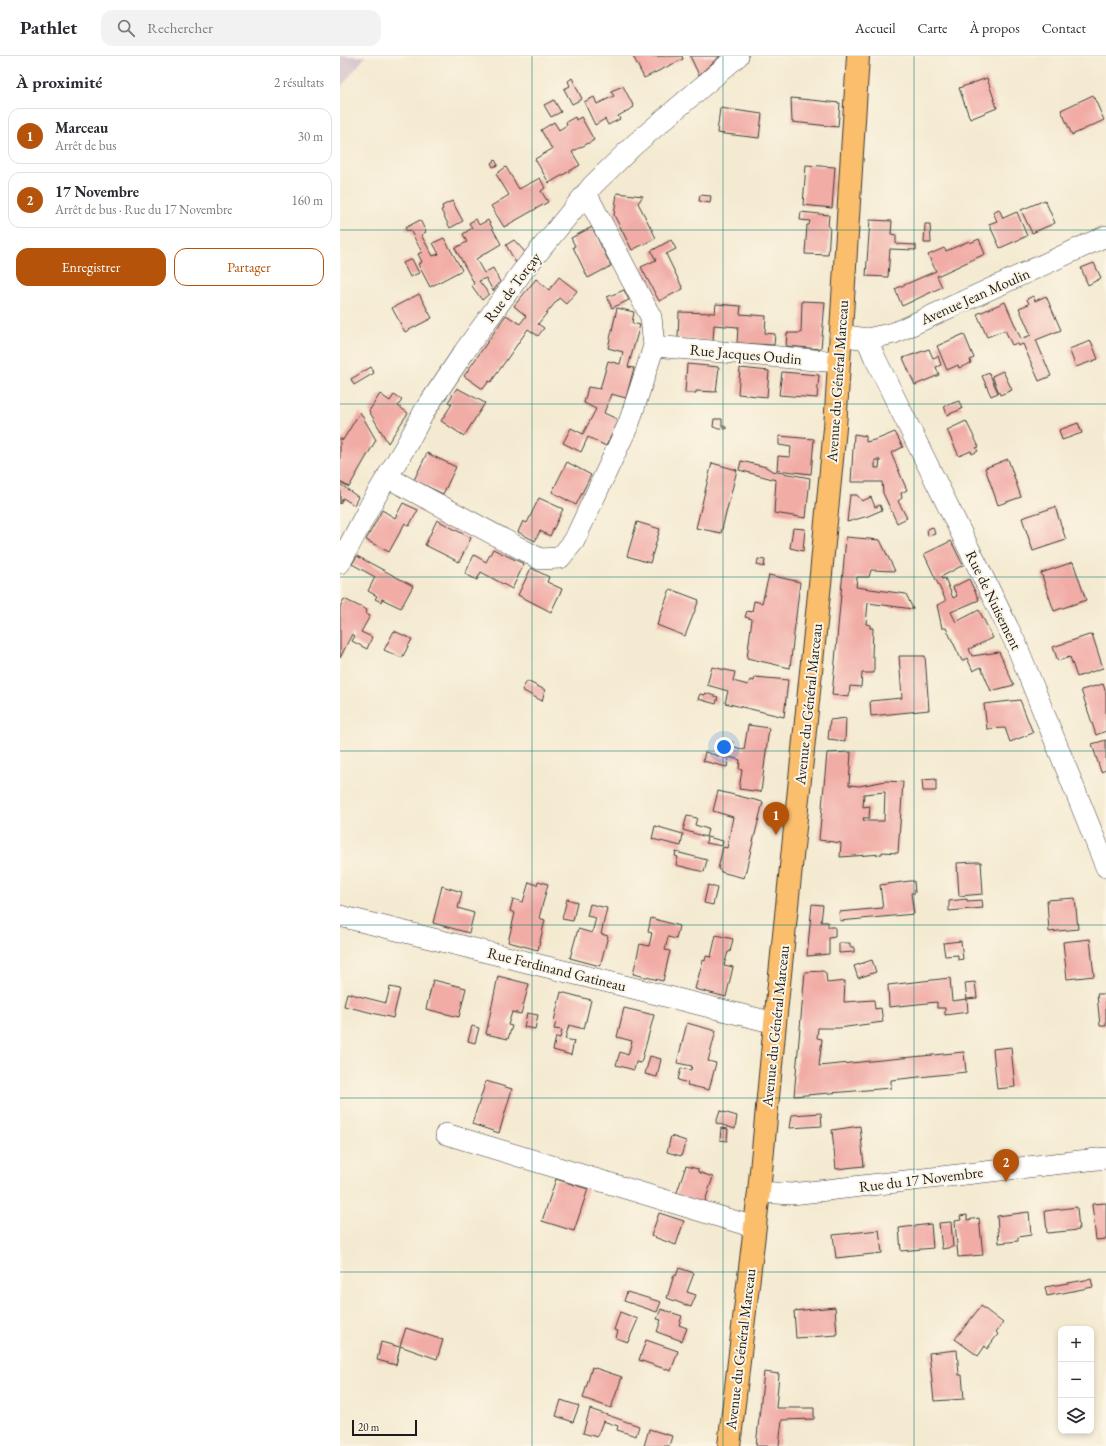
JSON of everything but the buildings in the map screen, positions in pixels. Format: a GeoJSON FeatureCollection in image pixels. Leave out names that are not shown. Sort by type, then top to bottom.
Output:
{"type":"FeatureCollection","features":[{"type":"Feature","properties":{"kind":"main road","name":"Avenue du Général Marceau"},"geometry":{"type":"LineString","coordinates":[[729,1446],[759,1192],[775,1023],[806,736],[834,428],[858,56]]}},
{"type":"Feature","properties":{"kind":"street","name":"Rue de Torçay"},"geometry":{"type":"LineString","coordinates":[[340,563],[371,504],[425,410],[464,352],[522,272],[586,193],[634,145],[738,56]]}},
{"type":"Feature","properties":{"kind":"street"},"geometry":{"type":"LineString","coordinates":[[387,477],[540,559],[560,558],[574,541],[629,423],[654,346],[651,317],[586,193]]}},
{"type":"Feature","properties":{"kind":"street","name":"Avenue Jean Moulin"},"geometry":{"type":"LineString","coordinates":[[840,335],[867,339],[894,333],[1106,236]]}},
{"type":"Feature","properties":{"kind":"street","name":"Rue de Nuisement"},"geometry":{"type":"LineString","coordinates":[[867,339],[1016,644],[1106,867]]}},
{"type":"Feature","properties":{"kind":"street","name":"Rue Jacques Oudin"},"geometry":{"type":"LineString","coordinates":[[654,346],[838,362]]}},
{"type":"Feature","properties":{"kind":"street","name":"Rue Ferdinand Gatineau"},"geometry":{"type":"LineString","coordinates":[[340,916],[775,1023]]}},
{"type":"Feature","properties":{"kind":"street"},"geometry":{"type":"LineString","coordinates":[[446,1134],[754,1227]]}},
{"type":"Feature","properties":{"kind":"street","name":"Rue du 17 Novembre"},"geometry":{"type":"LineString","coordinates":[[759,1192],[792,1194],[1106,1158]]}},
{"type":"Feature","properties":{"kind":"shaded area"},"geometry":{"type":"Polygon","coordinates":[[[340,56],[366,56],[340,88],[340,56]]]}},
{"type":"Feature","properties":{"kind":"place","name":"Marceau"},"geometry":{"type":"Point","coordinates":[776,835]}},
{"type":"Feature","properties":{"kind":"place","name":"17 Novembre"},"geometry":{"type":"Point","coordinates":[1006,1182]}}]}
